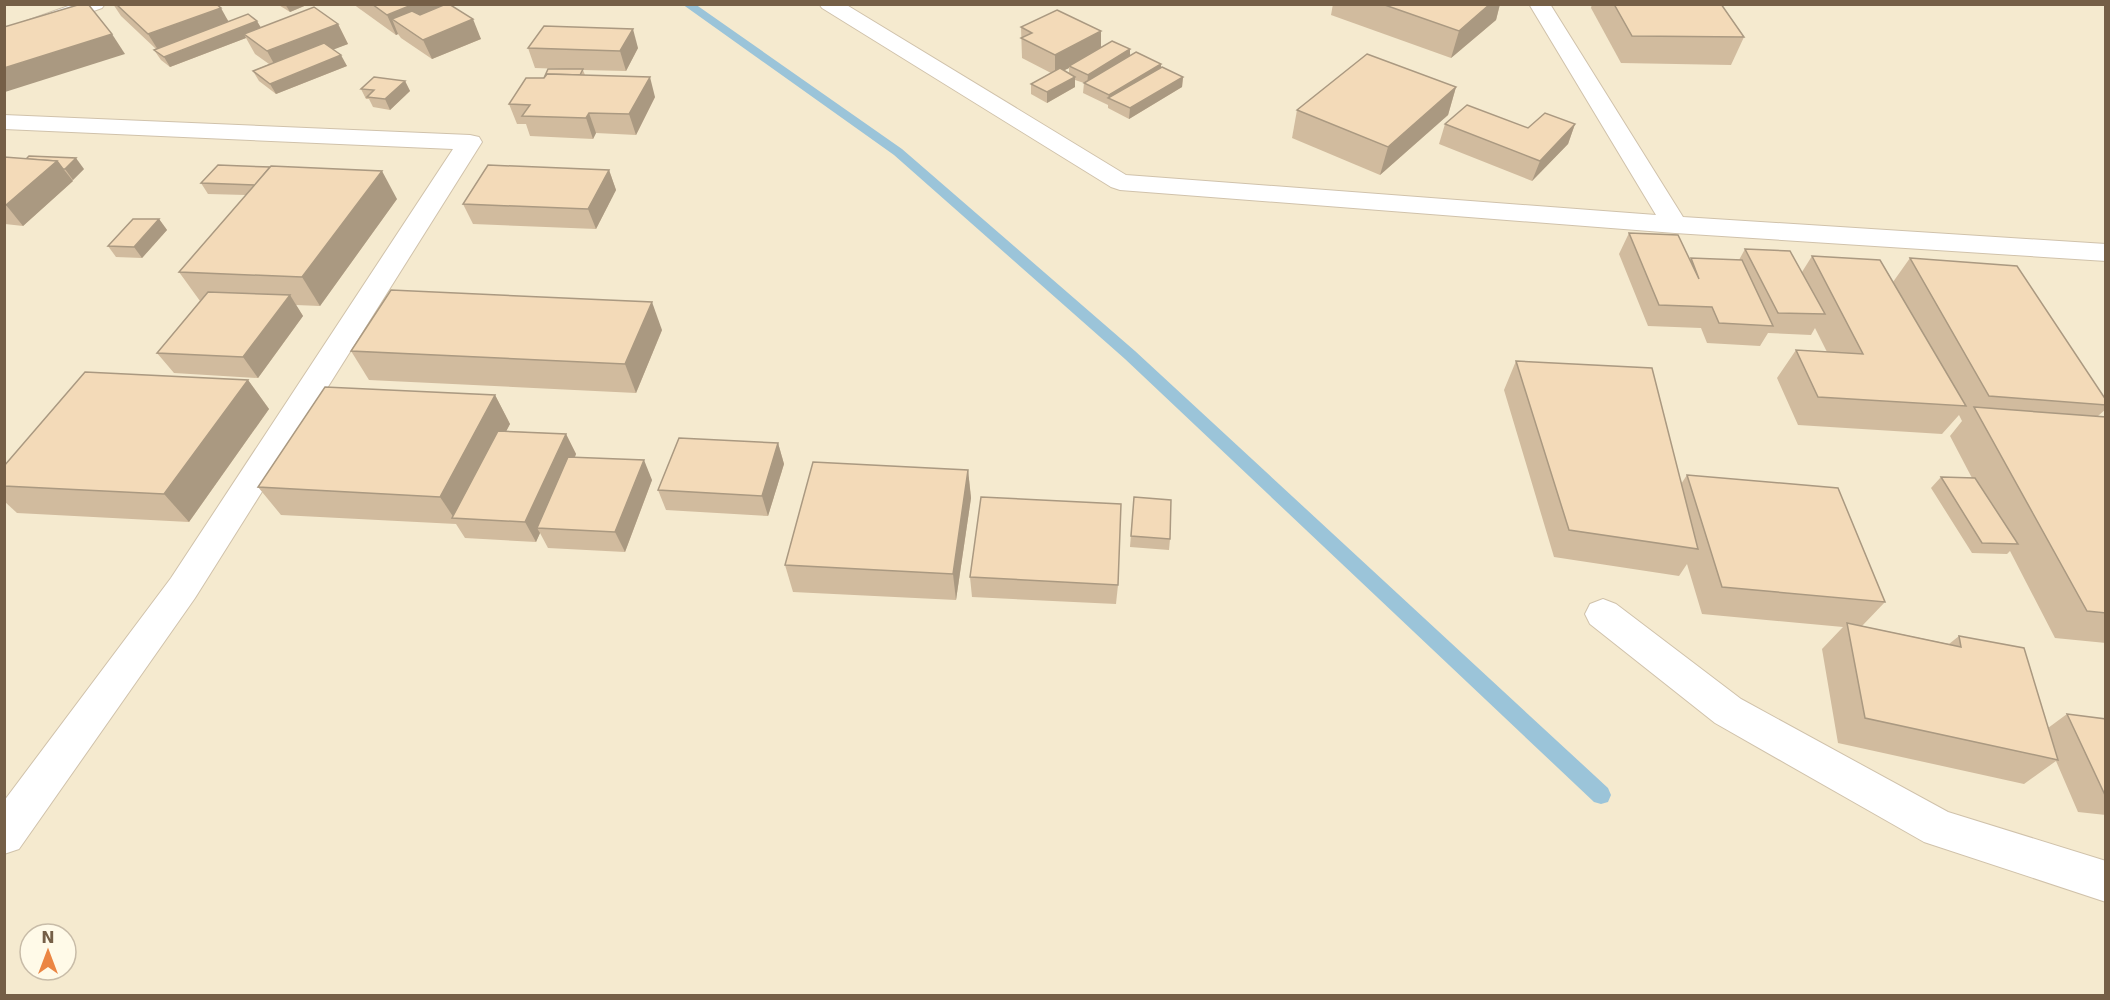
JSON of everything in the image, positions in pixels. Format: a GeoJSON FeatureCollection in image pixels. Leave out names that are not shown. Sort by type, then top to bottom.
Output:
{"type":"FeatureCollection","features":[{"type":"Feature","properties":{"kind":"street"},"geometry":{"type":"LineString","coordinates":[[4,37],[94,4]]}},
{"type":"Feature","properties":{"kind":"street"},"geometry":{"type":"LineString","coordinates":[[829,4],[1120,182],[1675,225],[2106,253]]}},
{"type":"Feature","properties":{"kind":"street"},"geometry":{"type":"LineString","coordinates":[[1539,4],[1675,225]]}},
{"type":"Feature","properties":{"kind":"street"},"geometry":{"type":"LineString","coordinates":[[4,122],[471,142],[183,588],[4,835]]}},
{"type":"Feature","properties":{"kind":"street"},"geometry":{"type":"LineString","coordinates":[[1603,615],[1728,711],[1938,828],[2106,882]]}},
{"type":"Feature","properties":{"kind":"shaded area"},"geometry":{"type":"Polygon","coordinates":[[[5,5],[2105,5],[2105,995],[5,996],[5,5]]]}},
{"type":"Feature","properties":{"kind":"building"},"geometry":{"type":"Polygon","coordinates":[[[81,4],[88,4],[112,34],[4,68],[4,27],[81,4]]]}},
{"type":"Feature","properties":{"kind":"building"},"geometry":{"type":"Polygon","coordinates":[[[116,4],[216,4],[221,8],[148,34],[116,4]]]}},
{"type":"Feature","properties":{"kind":"building"},"geometry":{"type":"Polygon","coordinates":[[[372,4],[414,4],[387,15],[372,4]]]}},
{"type":"Feature","properties":{"kind":"building"},"geometry":{"type":"Polygon","coordinates":[[[446,4],[473,19],[423,40],[392,19],[412,11],[420,15],[446,4]]]}},
{"type":"Feature","properties":{"kind":"building"},"geometry":{"type":"Polygon","coordinates":[[[1382,4],[1490,4],[1459,31],[1382,4]]]}},
{"type":"Feature","properties":{"kind":"building"},"geometry":{"type":"Polygon","coordinates":[[[1614,4],[1721,4],[1744,37],[1632,36],[1614,4]]]}},
{"type":"Feature","properties":{"kind":"building"},"geometry":{"type":"Polygon","coordinates":[[[314,7],[338,24],[267,51],[244,34],[314,7]]]}},
{"type":"Feature","properties":{"kind":"building"},"geometry":{"type":"Polygon","coordinates":[[[1057,10],[1101,31],[1055,55],[1021,38],[1032,33],[1021,27],[1057,10]]]}},
{"type":"Feature","properties":{"kind":"building"},"geometry":{"type":"Polygon","coordinates":[[[248,14],[257,21],[164,57],[154,50],[248,14]]]}},
{"type":"Feature","properties":{"kind":"building"},"geometry":{"type":"Polygon","coordinates":[[[544,26],[633,29],[620,51],[528,48],[544,26]]]}},
{"type":"Feature","properties":{"kind":"building"},"geometry":{"type":"Polygon","coordinates":[[[1112,41],[1130,49],[1088,75],[1069,66],[1112,41]]]}},
{"type":"Feature","properties":{"kind":"building"},"geometry":{"type":"Polygon","coordinates":[[[324,43],[341,55],[270,84],[253,71],[324,43]]]}},
{"type":"Feature","properties":{"kind":"building"},"geometry":{"type":"Polygon","coordinates":[[[1136,52],[1161,64],[1109,95],[1084,83],[1136,52]]]}},
{"type":"Feature","properties":{"kind":"building"},"geometry":{"type":"Polygon","coordinates":[[[1367,54],[1456,87],[1388,147],[1297,110],[1367,54]]]}},
{"type":"Feature","properties":{"kind":"building"},"geometry":{"type":"Polygon","coordinates":[[[1162,67],[1183,77],[1130,108],[1108,98],[1162,67]]]}},
{"type":"Feature","properties":{"kind":"building"},"geometry":{"type":"Polygon","coordinates":[[[1060,68],[1075,77],[1047,92],[1031,84],[1060,68]]]}},
{"type":"Feature","properties":{"kind":"building"},"geometry":{"type":"Polygon","coordinates":[[[548,69],[583,69],[580,75],[547,74],[544,78],[548,69]]]}},
{"type":"Feature","properties":{"kind":"building"},"geometry":{"type":"Polygon","coordinates":[[[547,74],[650,77],[629,114],[589,113],[586,118],[522,116],[530,105],[509,104],[526,78],[544,78],[547,74]]]}},
{"type":"Feature","properties":{"kind":"building"},"geometry":{"type":"Polygon","coordinates":[[[374,77],[405,81],[385,99],[367,97],[374,90],[361,89],[374,77]]]}},
{"type":"Feature","properties":{"kind":"building"},"geometry":{"type":"Polygon","coordinates":[[[1467,105],[1528,128],[1545,113],[1575,124],[1540,161],[1445,124],[1467,105]]]}},
{"type":"Feature","properties":{"kind":"building"},"geometry":{"type":"Polygon","coordinates":[[[29,156],[76,158],[63,169],[57,161],[26,159],[29,156]]]}},
{"type":"Feature","properties":{"kind":"building"},"geometry":{"type":"Polygon","coordinates":[[[4,157],[57,161],[4,205],[4,157]]]}},
{"type":"Feature","properties":{"kind":"building"},"geometry":{"type":"Polygon","coordinates":[[[218,165],[270,167],[255,185],[201,183],[218,165]]]}},
{"type":"Feature","properties":{"kind":"building"},"geometry":{"type":"Polygon","coordinates":[[[488,165],[609,170],[588,209],[463,204],[488,165]]]}},
{"type":"Feature","properties":{"kind":"building"},"geometry":{"type":"Polygon","coordinates":[[[271,166],[382,171],[302,277],[179,272],[271,166]]]}},
{"type":"Feature","properties":{"kind":"building"},"geometry":{"type":"Polygon","coordinates":[[[133,219],[159,219],[134,247],[108,246],[133,219]]]}},
{"type":"Feature","properties":{"kind":"building"},"geometry":{"type":"Polygon","coordinates":[[[1629,233],[1678,235],[1699,279],[1691,258],[1742,260],[1773,326],[1719,323],[1712,307],[1659,305],[1629,233]]]}},
{"type":"Feature","properties":{"kind":"building"},"geometry":{"type":"Polygon","coordinates":[[[1745,249],[1790,251],[1825,314],[1778,313],[1745,249]]]}},
{"type":"Feature","properties":{"kind":"building"},"geometry":{"type":"Polygon","coordinates":[[[1812,256],[1880,260],[1966,406],[1818,397],[1796,350],[1863,354],[1812,256]]]}},
{"type":"Feature","properties":{"kind":"building"},"geometry":{"type":"Polygon","coordinates":[[[1910,258],[2017,266],[2106,400],[2106,405],[1989,396],[1910,258]]]}},
{"type":"Feature","properties":{"kind":"building"},"geometry":{"type":"Polygon","coordinates":[[[391,290],[652,302],[625,364],[351,351],[391,290]]]}},
{"type":"Feature","properties":{"kind":"building"},"geometry":{"type":"Polygon","coordinates":[[[208,292],[290,295],[243,357],[157,353],[208,292]]]}},
{"type":"Feature","properties":{"kind":"building"},"geometry":{"type":"Polygon","coordinates":[[[1516,361],[1652,368],[1698,549],[1569,530],[1516,361]]]}},
{"type":"Feature","properties":{"kind":"building"},"geometry":{"type":"Polygon","coordinates":[[[85,372],[248,380],[164,494],[4,486],[4,466],[85,372]]]}},
{"type":"Feature","properties":{"kind":"building"},"geometry":{"type":"Polygon","coordinates":[[[325,387],[495,395],[440,497],[258,487],[325,387]]]}},
{"type":"Feature","properties":{"kind":"building"},"geometry":{"type":"Polygon","coordinates":[[[1974,407],[2106,417],[2106,613],[2087,611],[1974,407]]]}},
{"type":"Feature","properties":{"kind":"building"},"geometry":{"type":"Polygon","coordinates":[[[498,431],[566,434],[525,522],[452,518],[498,431]]]}},
{"type":"Feature","properties":{"kind":"building"},"geometry":{"type":"Polygon","coordinates":[[[679,438],[778,443],[762,496],[658,490],[679,438]]]}},
{"type":"Feature","properties":{"kind":"building"},"geometry":{"type":"Polygon","coordinates":[[[568,457],[644,460],[615,532],[537,528],[568,457]]]}},
{"type":"Feature","properties":{"kind":"building"},"geometry":{"type":"Polygon","coordinates":[[[813,462],[968,470],[953,574],[785,565],[813,462]]]}},
{"type":"Feature","properties":{"kind":"building"},"geometry":{"type":"Polygon","coordinates":[[[1687,475],[1838,488],[1885,602],[1722,587],[1687,475]]]}},
{"type":"Feature","properties":{"kind":"building"},"geometry":{"type":"Polygon","coordinates":[[[1941,477],[1975,478],[2018,544],[1982,543],[1941,477]]]}},
{"type":"Feature","properties":{"kind":"building"},"geometry":{"type":"Polygon","coordinates":[[[981,497],[1121,504],[1118,585],[970,577],[981,497]]]}},
{"type":"Feature","properties":{"kind":"building"},"geometry":{"type":"Polygon","coordinates":[[[1134,497],[1171,500],[1170,539],[1131,536],[1134,497]]]}},
{"type":"Feature","properties":{"kind":"building"},"geometry":{"type":"Polygon","coordinates":[[[1847,623],[1961,647],[1959,636],[2024,648],[2058,760],[1865,718],[1847,623]]]}},
{"type":"Feature","properties":{"kind":"building"},"geometry":{"type":"Polygon","coordinates":[[[2067,714],[2106,719],[2106,795],[2105,795],[2067,714]]]}},
{"type":"Feature","properties":{"kind":"waterway"},"geometry":{"type":"LineString","coordinates":[[687,4],[898,152],[1130,355],[1601,795]]}}]}
